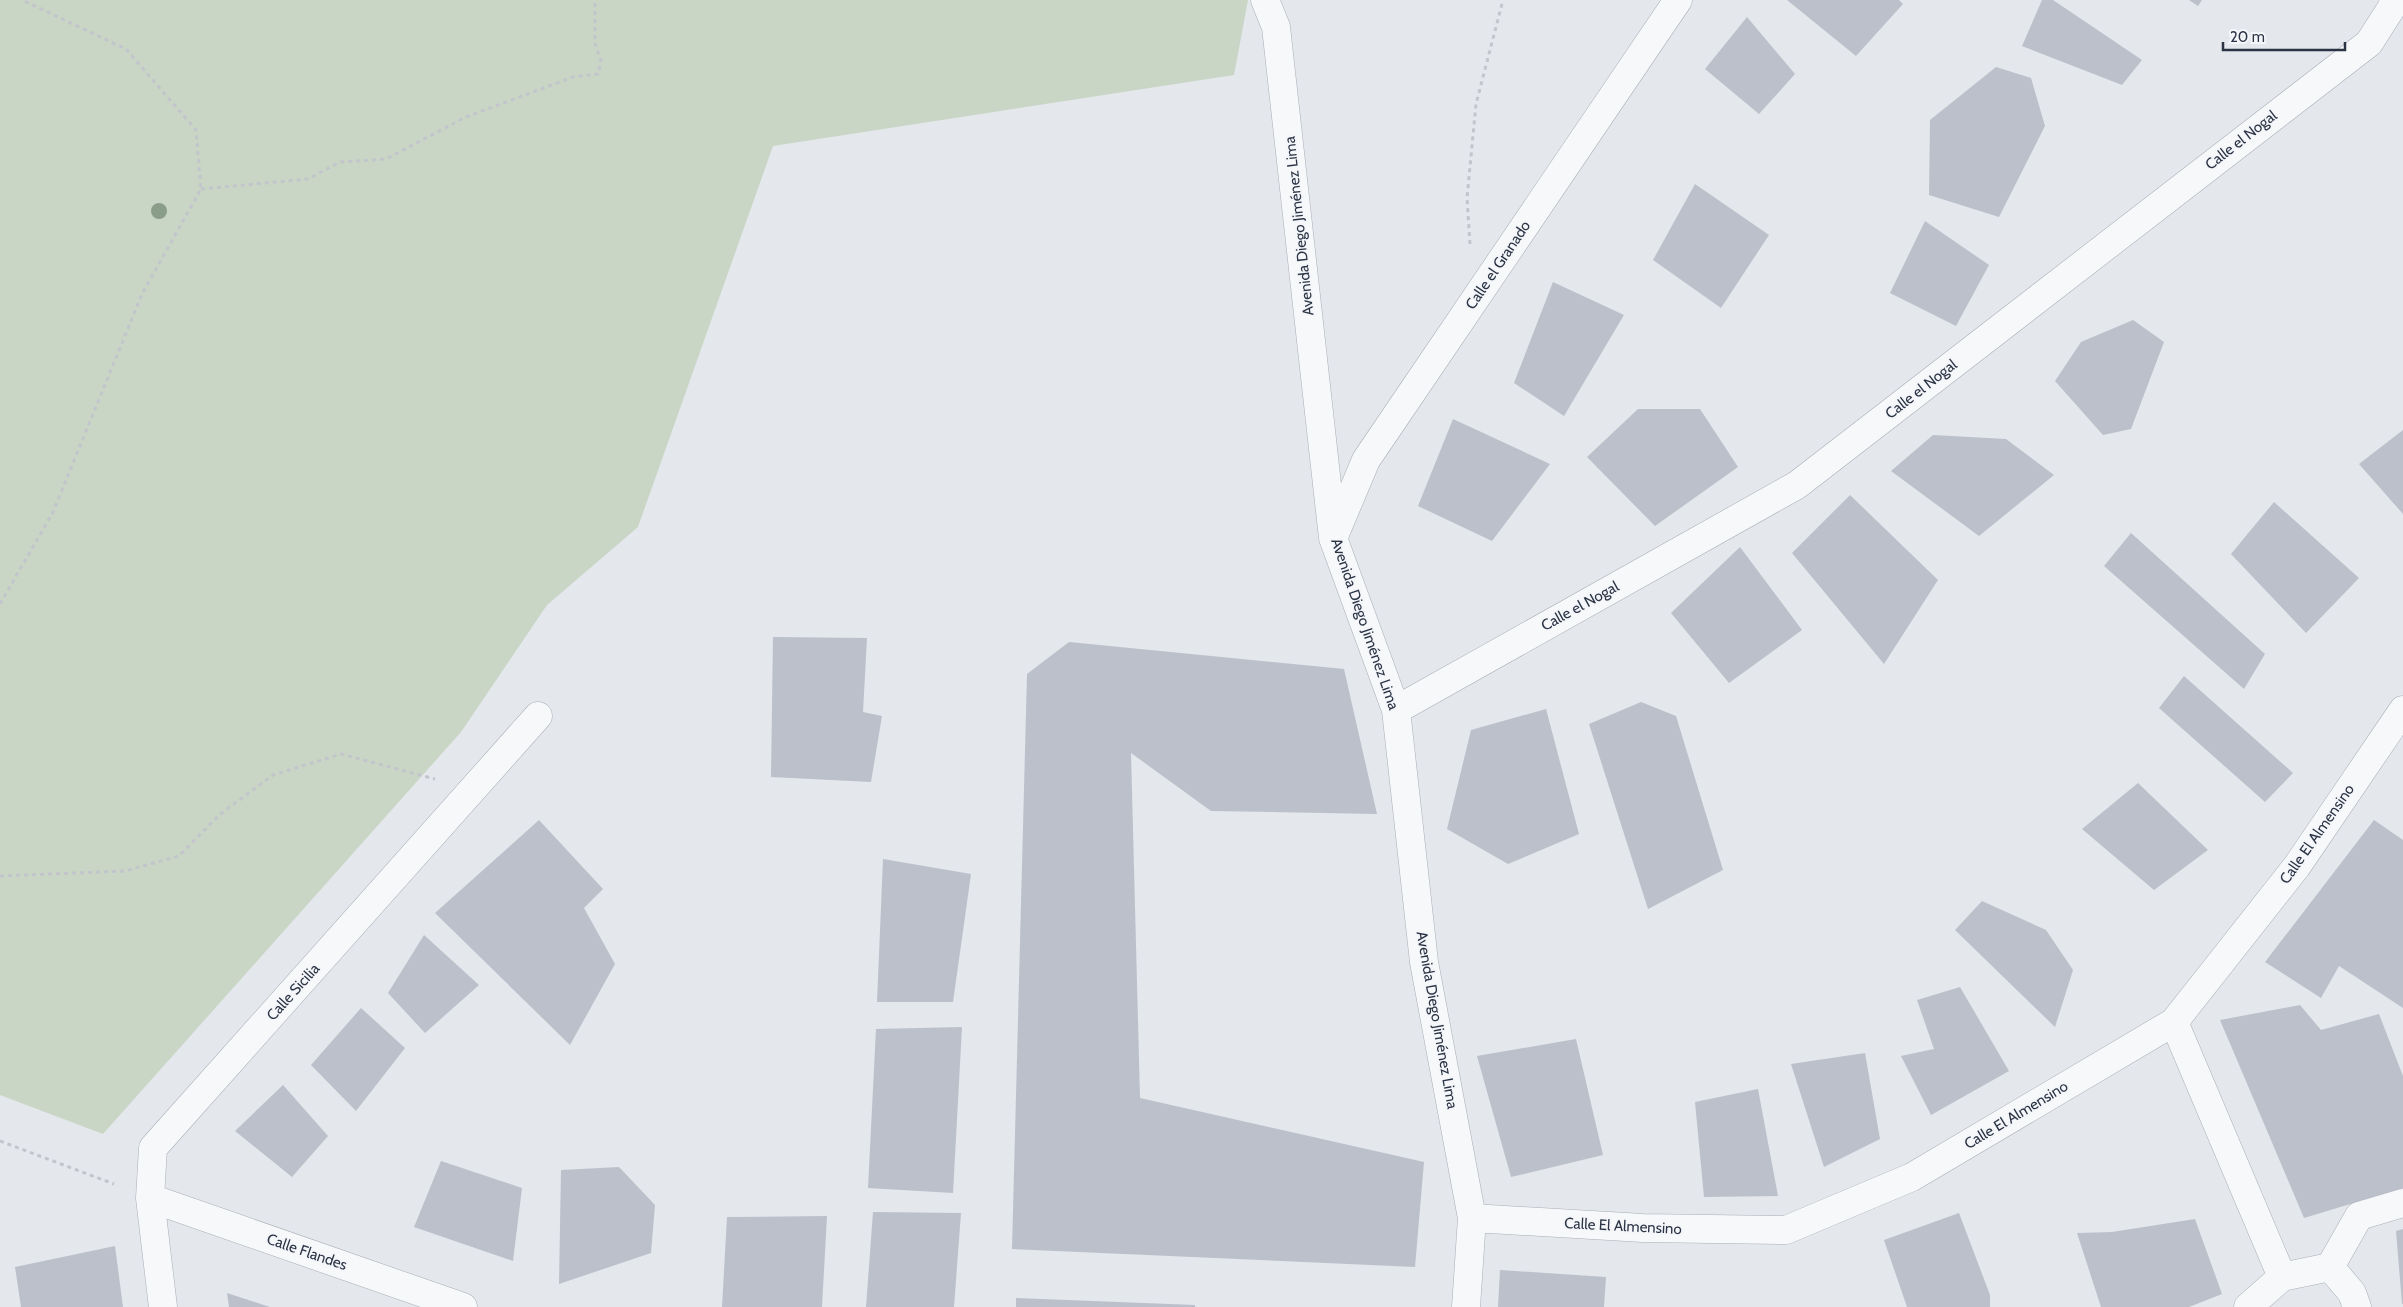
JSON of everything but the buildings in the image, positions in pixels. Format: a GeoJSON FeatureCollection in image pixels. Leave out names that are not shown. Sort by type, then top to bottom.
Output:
{"type":"FeatureCollection","features":[{"type":"Feature","properties":{"kind":"street","name":"Avenida Diego Jiménez Lima"},"geometry":{"type":"LineString","coordinates":[[1265,0],[1276,27],[1333,538],[1396,710],[1424,962],[1472,1218],[1466,1307]]}},
{"type":"Feature","properties":{"kind":"street","name":"Calle el Granado"},"geometry":{"type":"LineString","coordinates":[[1333,538],[1366,460],[1678,0]]}},
{"type":"Feature","properties":{"kind":"street","name":"Calle el Nogal"},"geometry":{"type":"LineString","coordinates":[[1396,710],[1797,484],[2282,108],[2369,43],[2392,7],[2394,0]]}},
{"type":"Feature","properties":{"kind":"street","name":"Calle El Almensino"},"geometry":{"type":"LineString","coordinates":[[1472,1218],[1643,1228],[1786,1230],[1912,1177],[2174,1022],[2297,866],[2403,710]]}},
{"type":"Feature","properties":{"kind":"street","name":"Calle Sicilia"},"geometry":{"type":"LineString","coordinates":[[163,1307],[150,1198],[154,1148],[538,716]]}},
{"type":"Feature","properties":{"kind":"street"},"geometry":{"type":"LineString","coordinates":[[2174,1022],[2282,1276]]}},
{"type":"Feature","properties":{"kind":"street","name":"Calle Flandes"},"geometry":{"type":"LineString","coordinates":[[150,1198],[463,1307]]}},
{"type":"Feature","properties":{"kind":"street"},"geometry":{"type":"LineString","coordinates":[[2248,1307],[2282,1276],[2330,1267],[2359,1216],[2403,1203]]}},
{"type":"Feature","properties":{"kind":"street"},"geometry":{"type":"LineString","coordinates":[[2330,1267],[2352,1293],[2357,1307]]}},
{"type":"Feature","properties":{"kind":"path"},"geometry":{"type":"LineString","coordinates":[[0,604],[53,512],[142,294],[201,189],[196,130],[126,48],[22,0]]}},
{"type":"Feature","properties":{"kind":"path"},"geometry":{"type":"LineString","coordinates":[[201,189],[308,179],[340,162],[386,159],[466,117],[573,77],[598,74],[600,61],[595,44],[596,0]]}},
{"type":"Feature","properties":{"kind":"path"},"geometry":{"type":"LineString","coordinates":[[1488,279],[1482,273],[1472,255],[1468,236],[1467,198],[1476,104],[1503,0]]}},
{"type":"Feature","properties":{"kind":"path"},"geometry":{"type":"LineString","coordinates":[[0,876],[125,871],[180,856],[219,815],[274,775],[341,754],[432,777],[462,801]]}},
{"type":"Feature","properties":{"kind":"path"},"geometry":{"type":"LineString","coordinates":[[0,1141],[150,1198]]}},
{"type":"Feature","properties":{"kind":"green space"},"geometry":{"type":"Polygon","coordinates":[[[0,0],[1248,0],[1234,75],[773,146],[638,527],[547,605],[461,732],[103,1134],[0,1095],[0,0]]]}}]}
